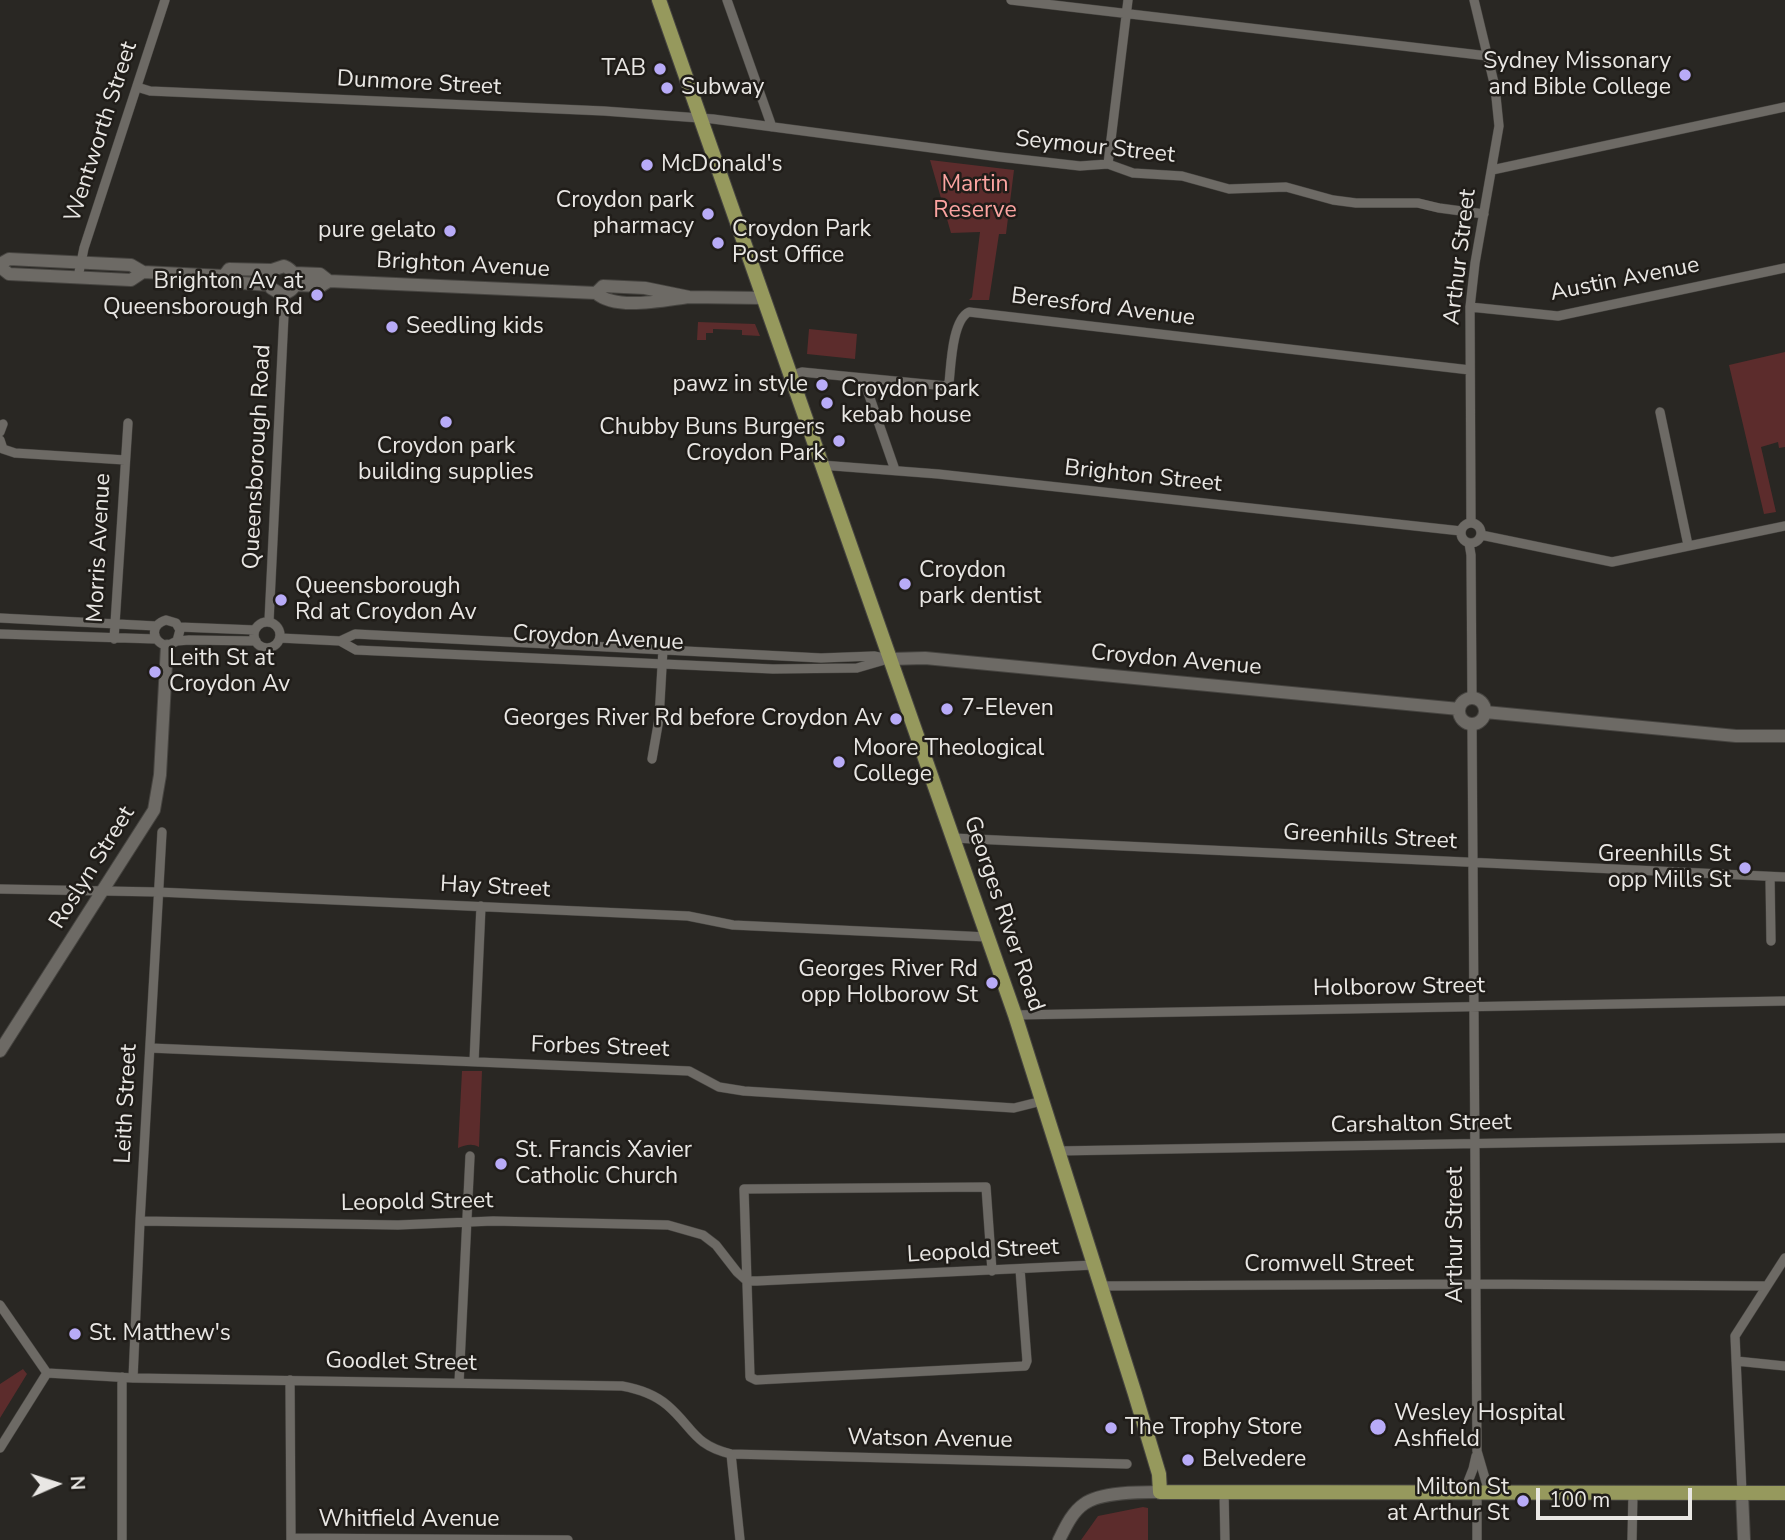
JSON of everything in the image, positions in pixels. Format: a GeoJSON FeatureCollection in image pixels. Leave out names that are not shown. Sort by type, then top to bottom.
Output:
{"type":"FeatureCollection","features":[{"type":"Feature","properties":{"kind":"main road","name":"Georges River Road"},"geometry":{"type":"LineString","coordinates":[[659,0],[1015,1015],[1159,1474],[1160,1492]]}},
{"type":"Feature","properties":{"kind":"main road"},"geometry":{"type":"LineString","coordinates":[[1160,1492],[1785,1493]]}},
{"type":"Feature","properties":{"kind":"street","name":"Wentworth Street"},"geometry":{"type":"LineString","coordinates":[[78,277],[80,262],[165,0]]}},
{"type":"Feature","properties":{"kind":"street"},"geometry":{"type":"LineString","coordinates":[[727,0],[772,127]]}},
{"type":"Feature","properties":{"kind":"street"},"geometry":{"type":"LineString","coordinates":[[1011,0],[1488,56]]}},
{"type":"Feature","properties":{"kind":"street"},"geometry":{"type":"LineString","coordinates":[[1108,164],[1128,0]]}},
{"type":"Feature","properties":{"kind":"street","name":"Arthur Street"},"geometry":{"type":"LineString","coordinates":[[1471,523],[1470,307],[1499,126],[1499,111],[1474,0]]}},
{"type":"Feature","properties":{"kind":"street","name":"Dunmore Street"},"geometry":{"type":"LineString","coordinates":[[137,87],[150,91],[604,111],[700,119]]}},
{"type":"Feature","properties":{"kind":"street"},"geometry":{"type":"LineString","coordinates":[[1492,170],[1785,107]]}},
{"type":"Feature","properties":{"kind":"street","name":"Seymour Street"},"geometry":{"type":"LineString","coordinates":[[700,119],[1080,166],[1108,164],[1133,173],[1182,176],[1229,189],[1286,187],[1356,203],[1419,203],[1484,214]]}},
{"type":"Feature","properties":{"kind":"street"},"geometry":{"type":"LineString","coordinates":[[143,272],[131,280],[9,274],[0,265],[9,259],[131,265],[143,272],[224,276],[229,282],[269,285],[277,293],[285,294],[295,279],[284,266],[272,270],[229,269],[224,276]]}},
{"type":"Feature","properties":{"kind":"street","name":"Austin Avenue"},"geometry":{"type":"LineString","coordinates":[[1470,307],[1558,316],[1785,268]]}},
{"type":"Feature","properties":{"kind":"street"},"geometry":{"type":"LineString","coordinates":[[269,285],[272,270]]}},
{"type":"Feature","properties":{"kind":"street","name":"Brighton Avenue"},"geometry":{"type":"LineString","coordinates":[[295,279],[320,275],[329,281],[596,293],[604,300],[645,303],[689,297],[762,298]]}},
{"type":"Feature","properties":{"kind":"street","name":"Queensborough Road"},"geometry":{"type":"LineString","coordinates":[[269,621],[285,294]]}},
{"type":"Feature","properties":{"kind":"street","name":"Beresford Avenue"},"geometry":{"type":"LineString","coordinates":[[790,376],[803,372],[946,386],[949,383],[958,324],[963,314],[969,312],[1470,370]]}},
{"type":"Feature","properties":{"kind":"street"},"geometry":{"type":"LineString","coordinates":[[863,378],[895,470]]}},
{"type":"Feature","properties":{"kind":"street"},"geometry":{"type":"LineString","coordinates":[[1660,412],[1688,545]]}},
{"type":"Feature","properties":{"kind":"street","name":"Morris Avenue"},"geometry":{"type":"LineString","coordinates":[[114,639],[128,423]]}},
{"type":"Feature","properties":{"kind":"street","name":"Morris Avenue"},"geometry":{"type":"LineString","coordinates":[[0,439],[4,449],[15,453],[125,460]]}},
{"type":"Feature","properties":{"kind":"street","name":"Brighton Street"},"geometry":{"type":"LineString","coordinates":[[821,465],[895,470],[1461,531]]}},
{"type":"Feature","properties":{"kind":"street"},"geometry":{"type":"LineString","coordinates":[[1471,523],[1478,526],[1481,535],[1478,541],[1469,543],[1463,540],[1461,531],[1465,525],[1471,523]]}},
{"type":"Feature","properties":{"kind":"street"},"geometry":{"type":"LineString","coordinates":[[1481,535],[1612,562],[1785,526]]}},
{"type":"Feature","properties":{"kind":"street"},"geometry":{"type":"LineString","coordinates":[[1469,543],[1472,698]]}},
{"type":"Feature","properties":{"kind":"street"},"geometry":{"type":"LineString","coordinates":[[0,618],[156,626],[166,620],[173,621],[180,634],[167,642]]}},
{"type":"Feature","properties":{"kind":"street"},"geometry":{"type":"LineString","coordinates":[[269,621],[278,627],[280,638],[276,645],[269,648],[261,646],[256,641],[255,630],[262,622],[269,621]]}},
{"type":"Feature","properties":{"kind":"street"},"geometry":{"type":"LineString","coordinates":[[156,626],[154,632],[167,642]]}},
{"type":"Feature","properties":{"kind":"street"},"geometry":{"type":"LineString","coordinates":[[178,626],[255,630]]}},
{"type":"Feature","properties":{"kind":"street"},"geometry":{"type":"LineString","coordinates":[[0,634],[167,642],[256,641]]}},
{"type":"Feature","properties":{"kind":"street","name":"Croydon Avenue"},"geometry":{"type":"LineString","coordinates":[[340,641],[355,634],[821,658],[925,658],[1459,709]]}},
{"type":"Feature","properties":{"kind":"street","name":"Croydon Avenue"},"geometry":{"type":"LineString","coordinates":[[280,638],[340,641],[356,650],[773,669],[857,668],[890,659]]}},
{"type":"Feature","properties":{"kind":"street"},"geometry":{"type":"LineString","coordinates":[[470,654],[471,641]]}},
{"type":"Feature","properties":{"kind":"street","name":"Roslyn Street"},"geometry":{"type":"LineString","coordinates":[[0,1051],[150,818],[157,800],[167,642]]}},
{"type":"Feature","properties":{"kind":"street"},"geometry":{"type":"LineString","coordinates":[[652,759],[658,729],[663,649]]}},
{"type":"Feature","properties":{"kind":"street"},"geometry":{"type":"LineString","coordinates":[[1472,698],[1480,701],[1485,712],[1482,720],[1472,725],[1461,718],[1459,709],[1465,700],[1472,698]]}},
{"type":"Feature","properties":{"kind":"street"},"geometry":{"type":"LineString","coordinates":[[1485,712],[1736,736],[1785,736]]}},
{"type":"Feature","properties":{"kind":"street","name":"Arthur Street"},"geometry":{"type":"LineString","coordinates":[[1472,725],[1477,1540]]}},
{"type":"Feature","properties":{"kind":"street","name":"Leith Street"},"geometry":{"type":"LineString","coordinates":[[133,1378],[139,1220],[162,832]]}},
{"type":"Feature","properties":{"kind":"street","name":"Greenhills Street"},"geometry":{"type":"LineString","coordinates":[[953,838],[1785,877]]}},
{"type":"Feature","properties":{"kind":"street"},"geometry":{"type":"LineString","coordinates":[[1770,877],[1770,941]]}},
{"type":"Feature","properties":{"kind":"street","name":"Hay Street"},"geometry":{"type":"LineString","coordinates":[[0,888],[158,892],[688,916],[733,925],[987,937]]}},
{"type":"Feature","properties":{"kind":"street"},"geometry":{"type":"LineString","coordinates":[[474,1062],[481,906]]}},
{"type":"Feature","properties":{"kind":"street","name":"Holborow Street"},"geometry":{"type":"LineString","coordinates":[[1015,1015],[1785,1001]]}},
{"type":"Feature","properties":{"kind":"street","name":"Forbes Street"},"geometry":{"type":"LineString","coordinates":[[150,1048],[689,1071],[719,1087],[764,1093],[1014,1108],[1042,1101]]}},
{"type":"Feature","properties":{"kind":"street","name":"Carshalton Street"},"geometry":{"type":"LineString","coordinates":[[1058,1151],[1785,1138]]}},
{"type":"Feature","properties":{"kind":"street"},"geometry":{"type":"LineString","coordinates":[[459,1383],[470,1156]]}},
{"type":"Feature","properties":{"kind":"street"},"geometry":{"type":"LineString","coordinates":[[992,1271],[986,1187],[744,1189],[750,1377],[756,1380],[1025,1366],[1027,1361],[1020,1269]]}},
{"type":"Feature","properties":{"kind":"street","name":"Leopold Street"},"geometry":{"type":"LineString","coordinates":[[139,1220],[398,1225],[468,1222],[668,1225],[703,1235],[716,1245],[747,1281],[1094,1265]]}},
{"type":"Feature","properties":{"kind":"street"},"geometry":{"type":"LineString","coordinates":[[1744,1540],[1735,1336],[1785,1258]]}},
{"type":"Feature","properties":{"kind":"street","name":"Cromwell Street"},"geometry":{"type":"LineString","coordinates":[[1101,1286],[1767,1286]]}},
{"type":"Feature","properties":{"kind":"street"},"geometry":{"type":"LineString","coordinates":[[0,1305],[47,1373],[0,1448]]}},
{"type":"Feature","properties":{"kind":"street"},"geometry":{"type":"LineString","coordinates":[[1736,1361],[1785,1366]]}},
{"type":"Feature","properties":{"kind":"street","name":"Goodlet Street"},"geometry":{"type":"LineString","coordinates":[[47,1373],[133,1378],[622,1386],[635,1388],[666,1404],[707,1446],[731,1454]]}},
{"type":"Feature","properties":{"kind":"street"},"geometry":{"type":"LineString","coordinates":[[122,1377],[122,1540]]}},
{"type":"Feature","properties":{"kind":"street"},"geometry":{"type":"LineString","coordinates":[[290,1380],[291,1539]]}},
{"type":"Feature","properties":{"kind":"street","name":"Arthur Street"},"geometry":{"type":"LineString","coordinates":[[1476,1492],[1473,1469],[1477,1451]]}},
{"type":"Feature","properties":{"kind":"street"},"geometry":{"type":"LineString","coordinates":[[731,1454],[740,1540]]}},
{"type":"Feature","properties":{"kind":"street","name":"Watson Avenue"},"geometry":{"type":"LineString","coordinates":[[731,1454],[1127,1464]]}},
{"type":"Feature","properties":{"kind":"street"},"geometry":{"type":"LineString","coordinates":[[1224,1491],[1225,1540]]}},
{"type":"Feature","properties":{"kind":"street"},"geometry":{"type":"LineString","coordinates":[[1059,1540],[1073,1515],[1084,1503],[1111,1495],[1160,1492]]}},
{"type":"Feature","properties":{"kind":"street"},"geometry":{"type":"LineString","coordinates":[[1632,1540],[1633,1493]]}},
{"type":"Feature","properties":{"kind":"street","name":"Whitfield Avenue"},"geometry":{"type":"LineString","coordinates":[[291,1539],[568,1540]]}},
{"type":"Feature","properties":{"kind":"green space","name":"Martin Reserve"},"geometry":{"type":"Polygon","coordinates":[[[930,160],[1014,170],[1006,234],[999,234],[989,300],[969,300],[972,297],[980,232],[951,233],[930,160]]]}},
{"type":"Feature","properties":{"kind":"green space"},"geometry":{"type":"Polygon","coordinates":[[[698,322],[755,324],[760,336],[742,335],[742,330],[713,329],[713,333],[706,333],[706,340],[697,340],[698,322]]]}},
{"type":"Feature","properties":{"kind":"green space"},"geometry":{"type":"Polygon","coordinates":[[[809,329],[857,334],[855,359],[807,354],[809,329]]]}},
{"type":"Feature","properties":{"kind":"green space"},"geometry":{"type":"Polygon","coordinates":[[[1785,352],[1785,447],[1779,448],[1778,442],[1761,447],[1776,512],[1764,514],[1729,365],[1785,352]]]}},
{"type":"Feature","properties":{"kind":"green space"},"geometry":{"type":"Polygon","coordinates":[[[462,1071],[482,1071],[479,1147],[468,1145],[458,1148],[462,1071]]]}},
{"type":"Feature","properties":{"kind":"green space"},"geometry":{"type":"Polygon","coordinates":[[[23,1369],[27,1374],[0,1418],[0,1384],[23,1369]]]}},
{"type":"Feature","properties":{"kind":"green space"},"geometry":{"type":"Polygon","coordinates":[[[1148,1508],[1148,1540],[1081,1540],[1098,1516],[1148,1508]]]}},
{"type":"Feature","properties":{"kind":"place","name":"TAB"},"geometry":{"type":"Point","coordinates":[660,69]}},
{"type":"Feature","properties":{"kind":"place","name":"Sydney Missonary and Bible College"},"geometry":{"type":"Point","coordinates":[1685,75]}},
{"type":"Feature","properties":{"kind":"place","name":"Subway"},"geometry":{"type":"Point","coordinates":[667,88]}},
{"type":"Feature","properties":{"kind":"place","name":"McDonald's"},"geometry":{"type":"Point","coordinates":[647,165]}},
{"type":"Feature","properties":{"kind":"place","name":"Croydon park pharmacy"},"geometry":{"type":"Point","coordinates":[708,214]}},
{"type":"Feature","properties":{"kind":"place","name":"pure gelato"},"geometry":{"type":"Point","coordinates":[450,231]}},
{"type":"Feature","properties":{"kind":"place","name":"Croydon Park Post Office"},"geometry":{"type":"Point","coordinates":[718,243]}},
{"type":"Feature","properties":{"kind":"place","name":"Brighton Av at Queensborough Rd"},"geometry":{"type":"Point","coordinates":[317,295]}},
{"type":"Feature","properties":{"kind":"place","name":"Seedling kids"},"geometry":{"type":"Point","coordinates":[392,327]}},
{"type":"Feature","properties":{"kind":"place","name":"pawz in style"},"geometry":{"type":"Point","coordinates":[822,385]}},
{"type":"Feature","properties":{"kind":"place","name":"Croydon park kebab house"},"geometry":{"type":"Point","coordinates":[827,403]}},
{"type":"Feature","properties":{"kind":"place","name":"Croydon park building supplies"},"geometry":{"type":"Point","coordinates":[446,422]}},
{"type":"Feature","properties":{"kind":"place","name":"Chubby Buns Burgers Croydon Park"},"geometry":{"type":"Point","coordinates":[839,441]}},
{"type":"Feature","properties":{"kind":"place","name":"Croydon park dentist"},"geometry":{"type":"Point","coordinates":[905,584]}},
{"type":"Feature","properties":{"kind":"place","name":"Queensborough Rd at Croydon Av"},"geometry":{"type":"Point","coordinates":[281,600]}},
{"type":"Feature","properties":{"kind":"place","name":"Leith St at Croydon Av"},"geometry":{"type":"Point","coordinates":[155,672]}},
{"type":"Feature","properties":{"kind":"place","name":"7-Eleven"},"geometry":{"type":"Point","coordinates":[947,709]}},
{"type":"Feature","properties":{"kind":"place","name":"Georges River Rd before Croydon Av"},"geometry":{"type":"Point","coordinates":[896,719]}},
{"type":"Feature","properties":{"kind":"place","name":"Moore Theological College"},"geometry":{"type":"Point","coordinates":[839,762]}},
{"type":"Feature","properties":{"kind":"place","name":"Greenhills St opp Mills St"},"geometry":{"type":"Point","coordinates":[1745,868]}},
{"type":"Feature","properties":{"kind":"place","name":"Georges River Rd opp Holborow St"},"geometry":{"type":"Point","coordinates":[992,983]}},
{"type":"Feature","properties":{"kind":"place","name":"St. Francis Xavier Catholic Church"},"geometry":{"type":"Point","coordinates":[501,1164]}},
{"type":"Feature","properties":{"kind":"place","name":"St. Matthew's"},"geometry":{"type":"Point","coordinates":[75,1334]}},
{"type":"Feature","properties":{"kind":"place","name":"Wesley Hospital Ashfield"},"geometry":{"type":"Point","coordinates":[1378,1427]}},
{"type":"Feature","properties":{"kind":"place","name":"The Trophy Store"},"geometry":{"type":"Point","coordinates":[1111,1428]}},
{"type":"Feature","properties":{"kind":"place","name":"Belvedere"},"geometry":{"type":"Point","coordinates":[1188,1460]}},
{"type":"Feature","properties":{"kind":"place","name":"Milton St at Arthur St"},"geometry":{"type":"Point","coordinates":[1523,1501]}}]}
